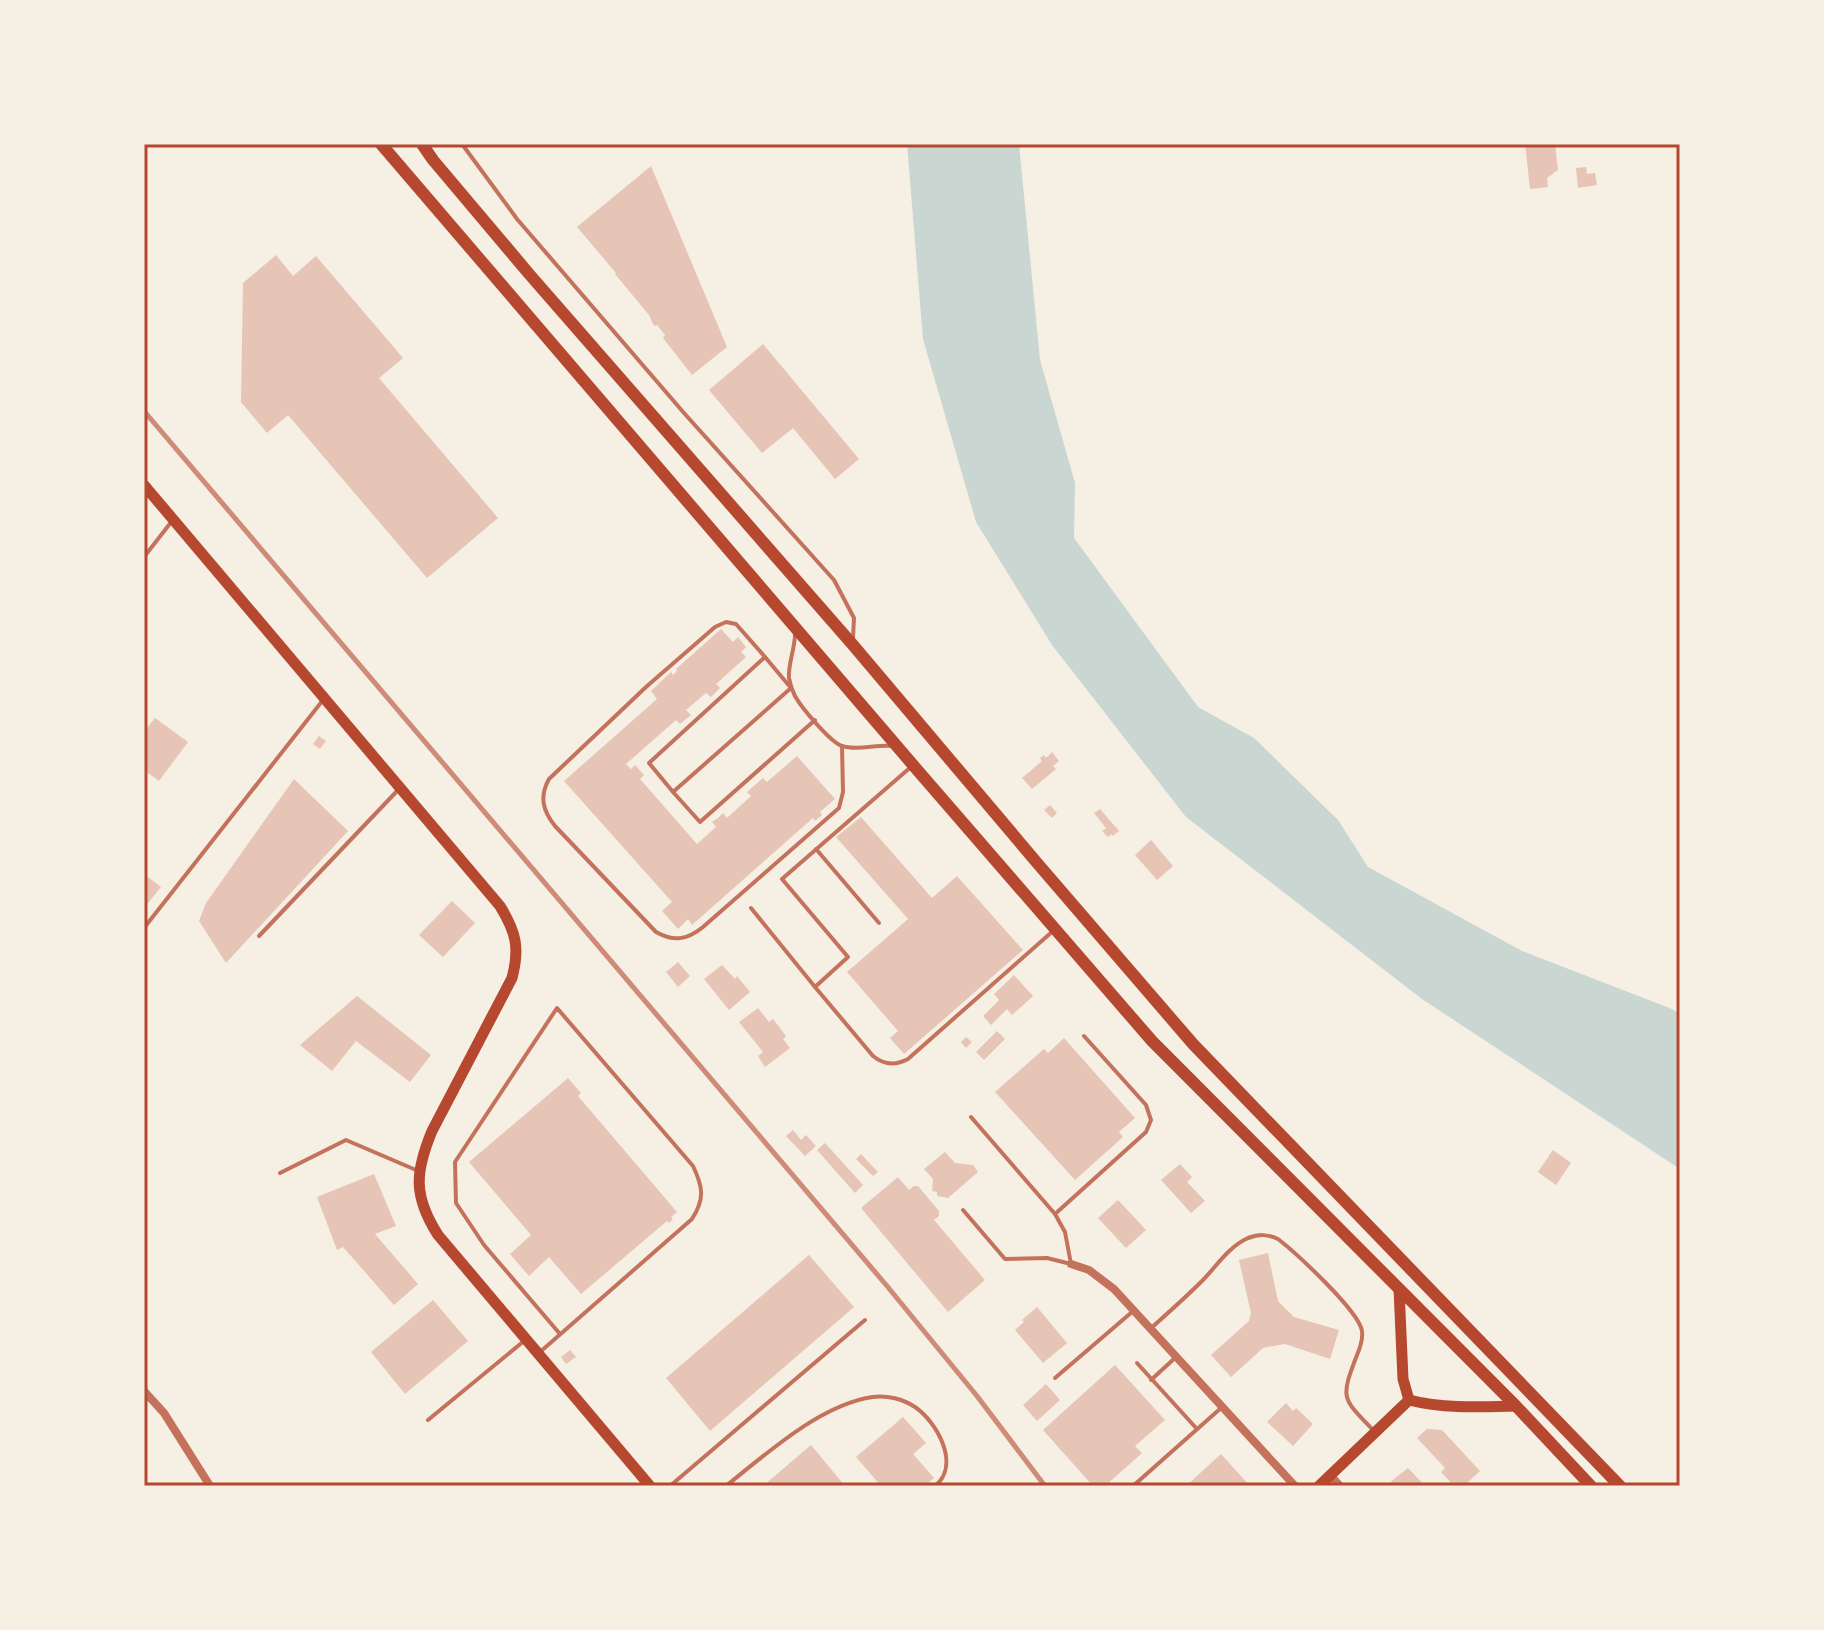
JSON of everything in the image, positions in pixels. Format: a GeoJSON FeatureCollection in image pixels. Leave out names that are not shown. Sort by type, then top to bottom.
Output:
{"type":"FeatureCollection","features":[{"type":"Feature","properties":{"kind":"main road"},"geometry":{"type":"LineString","coordinates":[[381,144],[1152,1041],[1516,1406],[1591,1486]]}},
{"type":"Feature","properties":{"kind":"main road"},"geometry":{"type":"LineString","coordinates":[[422,144],[530,275],[853,645],[1193,1044],[1620,1486]]}},
{"type":"Feature","properties":{"kind":"main road"},"geometry":{"type":"LineString","coordinates":[[144,485],[500,906],[510,922],[516,941],[517,960],[512,978],[432,1131],[419,1171],[421,1197],[430,1223],[438,1235],[650,1486]]}},
{"type":"Feature","properties":{"kind":"main road"},"geometry":{"type":"LineString","coordinates":[[1399,1289],[1403,1379],[1409,1400]]}},
{"type":"Feature","properties":{"kind":"main road"},"geometry":{"type":"LineString","coordinates":[[1409,1400],[1428,1405],[1461,1407],[1516,1406]]}},
{"type":"Feature","properties":{"kind":"main road"},"geometry":{"type":"LineString","coordinates":[[1319,1486],[1409,1400]]}},
{"type":"Feature","properties":{"kind":"street"},"geometry":{"type":"LineString","coordinates":[[1071,1264],[1097,1275],[1114,1289],[1295,1486]]}},
{"type":"Feature","properties":{"kind":"street"},"geometry":{"type":"LineString","coordinates":[[144,1391],[164,1413],[210,1486]]}},
{"type":"Feature","properties":{"kind":"street"},"geometry":{"type":"LineString","coordinates":[[1330,1475],[1340,1486]]}},
{"type":"Feature","properties":{"kind":"lane"},"geometry":{"type":"LineString","coordinates":[[462,144],[517,219],[684,413],[834,580],[854,618],[853,645]]}},
{"type":"Feature","properties":{"kind":"lane"},"geometry":{"type":"LineString","coordinates":[[144,557],[173,519]]}},
{"type":"Feature","properties":{"kind":"lane"},"geometry":{"type":"LineString","coordinates":[[842,746],[843,792],[839,808],[703,927],[685,938],[667,938],[656,932],[555,826],[546,815],[543,803],[543,789],[549,779],[646,687],[715,627],[726,622],[736,624],[831,739],[842,746],[896,746]]}},
{"type":"Feature","properties":{"kind":"lane"},"geometry":{"type":"LineString","coordinates":[[791,688],[789,666],[794,653],[795,628]]}},
{"type":"Feature","properties":{"kind":"lane"},"geometry":{"type":"LineString","coordinates":[[765,657],[649,763],[700,822],[815,720]]}},
{"type":"Feature","properties":{"kind":"lane"},"geometry":{"type":"LineString","coordinates":[[673,792],[791,688]]}},
{"type":"Feature","properties":{"kind":"lane"},"geometry":{"type":"LineString","coordinates":[[144,928],[324,699]]}},
{"type":"Feature","properties":{"kind":"lane"},"geometry":{"type":"LineString","coordinates":[[815,987],[848,957],[782,879],[913,765]]}},
{"type":"Feature","properties":{"kind":"lane"},"geometry":{"type":"LineString","coordinates":[[259,936],[400,787]]}},
{"type":"Feature","properties":{"kind":"lane"},"geometry":{"type":"LineString","coordinates":[[816,849],[879,923]]}},
{"type":"Feature","properties":{"kind":"lane"},"geometry":{"type":"LineString","coordinates":[[751,908],[873,1056],[878,1061],[897,1064],[908,1059],[1055,930]]}},
{"type":"Feature","properties":{"kind":"lane"},"geometry":{"type":"LineString","coordinates":[[538,1353],[560,1334],[692,1219],[700,1207],[702,1194],[693,1166],[557,1008],[455,1162],[456,1203],[484,1245],[560,1334]]}},
{"type":"Feature","properties":{"kind":"lane"},"geometry":{"type":"LineString","coordinates":[[1055,1214],[1146,1132],[1151,1120],[1146,1105],[1084,1036]]}},
{"type":"Feature","properties":{"kind":"lane"},"geometry":{"type":"LineString","coordinates":[[963,1210],[1005,1259],[1047,1258],[1071,1264],[1065,1232],[1055,1214],[971,1117]]}},
{"type":"Feature","properties":{"kind":"lane"},"geometry":{"type":"LineString","coordinates":[[280,1173],[346,1140],[419,1171]]}},
{"type":"Feature","properties":{"kind":"lane"},"geometry":{"type":"LineString","coordinates":[[1150,1329],[1203,1281],[1231,1249],[1251,1237],[1265,1234],[1278,1239],[1345,1303],[1360,1325],[1360,1346],[1347,1380],[1346,1398],[1375,1432]]}},
{"type":"Feature","properties":{"kind":"lane"},"geometry":{"type":"LineString","coordinates":[[1055,1378],[1134,1311]]}},
{"type":"Feature","properties":{"kind":"lane"},"geometry":{"type":"LineString","coordinates":[[670,1486],[865,1320]]}},
{"type":"Feature","properties":{"kind":"lane"},"geometry":{"type":"LineString","coordinates":[[428,1420],[526,1339]]}},
{"type":"Feature","properties":{"kind":"lane"},"geometry":{"type":"LineString","coordinates":[[1151,1380],[1176,1357]]}},
{"type":"Feature","properties":{"kind":"lane"},"geometry":{"type":"LineString","coordinates":[[1137,1363],[1197,1429]]}},
{"type":"Feature","properties":{"kind":"lane"},"geometry":{"type":"LineString","coordinates":[[726,1486],[774,1447],[819,1418],[847,1402],[877,1396],[899,1399],[916,1408],[941,1440],[946,1472],[935,1486]]}},
{"type":"Feature","properties":{"kind":"lane"},"geometry":{"type":"LineString","coordinates":[[1133,1486],[1222,1407]]}},
{"type":"Feature","properties":{"kind":"shaded area"},"geometry":{"type":"Polygon","coordinates":[[[907,144],[1019,144],[1040,360],[1075,483],[1074,538],[1198,707],[1254,738],[1338,820],[1368,867],[1522,951],[1680,1014],[1680,1169],[1422,999],[1186,817],[1052,645],[976,522],[923,339],[907,144]]]}},
{"type":"Feature","properties":{"kind":"building"},"geometry":{"type":"Polygon","coordinates":[[[1525,144],[1555,144],[1558,170],[1547,178],[1548,187],[1530,189],[1525,144]]]}},
{"type":"Feature","properties":{"kind":"building"},"geometry":{"type":"Polygon","coordinates":[[[651,166],[727,347],[692,375],[663,338],[665,335],[657,325],[654,326],[649,315],[577,227],[651,166]]]}},
{"type":"Feature","properties":{"kind":"building"},"geometry":{"type":"Polygon","coordinates":[[[1586,167],[1587,174],[1595,173],[1597,185],[1578,188],[1576,168],[1586,167]]]}},
{"type":"Feature","properties":{"kind":"building"},"geometry":{"type":"Polygon","coordinates":[[[276,255],[293,276],[316,256],[403,358],[379,378],[498,518],[427,578],[288,415],[267,433],[241,402],[243,283],[276,255]]]}},
{"type":"Feature","properties":{"kind":"building"},"geometry":{"type":"Polygon","coordinates":[[[763,344],[859,459],[835,479],[793,428],[762,453],[709,390],[763,344]]]}},
{"type":"Feature","properties":{"kind":"building"},"geometry":{"type":"Polygon","coordinates":[[[721,629],[733,642],[738,637],[746,647],[741,652],[746,657],[716,684],[720,688],[711,697],[706,693],[686,710],[691,715],[680,724],[676,720],[626,764],[631,769],[635,765],[644,775],[640,779],[697,844],[716,827],[712,822],[723,813],[727,818],[751,796],[747,792],[763,778],[767,782],[797,756],[835,799],[820,812],[822,815],[815,821],[813,818],[692,925],[688,919],[678,929],[662,911],[672,902],[564,781],[657,699],[651,691],[671,672],[673,675],[721,629]]]}},
{"type":"Feature","properties":{"kind":"building"},"geometry":{"type":"Polygon","coordinates":[[[155,718],[188,742],[159,781],[144,770],[144,732],[155,718]]]}},
{"type":"Feature","properties":{"kind":"building"},"geometry":{"type":"Polygon","coordinates":[[[319,736],[326,741],[320,749],[313,744],[319,736]]]}},
{"type":"Feature","properties":{"kind":"building"},"geometry":{"type":"Polygon","coordinates":[[[1052,752],[1059,761],[1053,766],[1056,769],[1032,789],[1022,778],[1042,761],[1040,758],[1044,755],[1046,758],[1052,752]]]}},
{"type":"Feature","properties":{"kind":"building"},"geometry":{"type":"Polygon","coordinates":[[[294,779],[348,831],[226,963],[199,921],[206,903],[294,779]]]}},
{"type":"Feature","properties":{"kind":"building"},"geometry":{"type":"Polygon","coordinates":[[[1050,805],[1057,813],[1052,818],[1044,810],[1050,805]]]}},
{"type":"Feature","properties":{"kind":"building"},"geometry":{"type":"Polygon","coordinates":[[[1100,809],[1119,831],[1113,836],[1108,837],[1102,831],[1106,828],[1094,813],[1100,809]]]}},
{"type":"Feature","properties":{"kind":"building"},"geometry":{"type":"Polygon","coordinates":[[[861,817],[932,898],[957,876],[1023,950],[904,1054],[890,1038],[898,1031],[847,972],[908,919],[836,837],[861,817]]]}},
{"type":"Feature","properties":{"kind":"building"},"geometry":{"type":"Polygon","coordinates":[[[1151,840],[1173,866],[1157,880],[1135,855],[1151,840]]]}},
{"type":"Feature","properties":{"kind":"building"},"geometry":{"type":"Polygon","coordinates":[[[144,874],[161,887],[144,908],[144,874]]]}},
{"type":"Feature","properties":{"kind":"building"},"geometry":{"type":"Polygon","coordinates":[[[452,901],[475,923],[443,957],[419,935],[452,901]]]}},
{"type":"Feature","properties":{"kind":"building"},"geometry":{"type":"Polygon","coordinates":[[[678,962],[690,976],[678,987],[666,972],[678,962]]]}},
{"type":"Feature","properties":{"kind":"building"},"geometry":{"type":"Polygon","coordinates":[[[722,965],[735,979],[737,976],[750,992],[729,1010],[704,979],[722,965]]]}},
{"type":"Feature","properties":{"kind":"building"},"geometry":{"type":"Polygon","coordinates":[[[1014,975],[1033,996],[1012,1015],[1007,1009],[991,1025],[983,1016],[999,1000],[994,994],[1014,975]]]}},
{"type":"Feature","properties":{"kind":"building"},"geometry":{"type":"Polygon","coordinates":[[[357,996],[431,1055],[410,1082],[356,1041],[332,1071],[300,1045],[357,996]]]}},
{"type":"Feature","properties":{"kind":"building"},"geometry":{"type":"Polygon","coordinates":[[[758,1008],[769,1022],[773,1019],[786,1036],[783,1039],[790,1048],[765,1067],[758,1056],[763,1052],[739,1022],[758,1008]]]}},
{"type":"Feature","properties":{"kind":"building"},"geometry":{"type":"Polygon","coordinates":[[[997,1031],[1005,1039],[984,1060],[976,1052],[997,1031]]]}},
{"type":"Feature","properties":{"kind":"building"},"geometry":{"type":"Polygon","coordinates":[[[966,1037],[972,1042],[966,1048],[961,1042],[966,1037]]]}},
{"type":"Feature","properties":{"kind":"building"},"geometry":{"type":"Polygon","coordinates":[[[1064,1038],[1135,1118],[1119,1132],[1123,1137],[1075,1180],[995,1092],[1044,1049],[1048,1053],[1064,1038]]]}},
{"type":"Feature","properties":{"kind":"building"},"geometry":{"type":"Polygon","coordinates":[[[568,1078],[581,1093],[578,1096],[677,1212],[669,1223],[667,1221],[581,1294],[549,1257],[529,1276],[510,1254],[531,1235],[469,1162],[568,1078]]]}},
{"type":"Feature","properties":{"kind":"building"},"geometry":{"type":"Polygon","coordinates":[[[793,1130],[801,1140],[806,1135],[816,1146],[805,1156],[786,1136],[793,1130]]]}},
{"type":"Feature","properties":{"kind":"building"},"geometry":{"type":"Polygon","coordinates":[[[825,1143],[863,1185],[855,1193],[817,1150],[825,1143]]]}},
{"type":"Feature","properties":{"kind":"building"},"geometry":{"type":"Polygon","coordinates":[[[1553,1150],[1571,1163],[1556,1185],[1538,1172],[1553,1150]]]}},
{"type":"Feature","properties":{"kind":"building"},"geometry":{"type":"Polygon","coordinates":[[[945,1152],[955,1163],[973,1165],[978,1172],[948,1198],[937,1196],[937,1192],[932,1191],[933,1179],[924,1169],[945,1152]]]}},
{"type":"Feature","properties":{"kind":"building"},"geometry":{"type":"Polygon","coordinates":[[[861,1154],[878,1172],[873,1176],[856,1159],[861,1154]]]}},
{"type":"Feature","properties":{"kind":"building"},"geometry":{"type":"Polygon","coordinates":[[[1180,1164],[1192,1177],[1187,1182],[1205,1201],[1191,1213],[1161,1180],[1180,1164]]]}},
{"type":"Feature","properties":{"kind":"building"},"geometry":{"type":"Polygon","coordinates":[[[374,1174],[396,1226],[375,1234],[418,1284],[394,1305],[343,1247],[337,1250],[317,1197],[374,1174]]]}},
{"type":"Feature","properties":{"kind":"building"},"geometry":{"type":"Polygon","coordinates":[[[898,1177],[909,1190],[918,1186],[939,1211],[939,1216],[934,1220],[985,1280],[948,1312],[861,1208],[898,1177]]]}},
{"type":"Feature","properties":{"kind":"building"},"geometry":{"type":"Polygon","coordinates":[[[1118,1200],[1146,1230],[1126,1248],[1098,1218],[1118,1200]]]}},
{"type":"Feature","properties":{"kind":"building"},"geometry":{"type":"Polygon","coordinates":[[[1268,1253],[1278,1301],[1294,1317],[1339,1330],[1330,1359],[1285,1344],[1263,1348],[1231,1377],[1211,1355],[1249,1321],[1251,1313],[1239,1260],[1268,1253]]]}},
{"type":"Feature","properties":{"kind":"building"},"geometry":{"type":"Polygon","coordinates":[[[809,1255],[854,1307],[710,1431],[666,1378],[809,1255]]]}},
{"type":"Feature","properties":{"kind":"building"},"geometry":{"type":"Polygon","coordinates":[[[433,1300],[468,1341],[405,1394],[371,1352],[433,1300]]]}},
{"type":"Feature","properties":{"kind":"building"},"geometry":{"type":"Polygon","coordinates":[[[1037,1307],[1067,1343],[1043,1363],[1015,1330],[1037,1307]]]}},
{"type":"Feature","properties":{"kind":"building"},"geometry":{"type":"Polygon","coordinates":[[[570,1350],[576,1357],[566,1364],[561,1357],[570,1350]]]}},
{"type":"Feature","properties":{"kind":"building"},"geometry":{"type":"Polygon","coordinates":[[[1115,1365],[1165,1420],[1135,1446],[1142,1453],[1105,1486],[1093,1486],[1043,1430],[1115,1365]]]}},
{"type":"Feature","properties":{"kind":"building"},"geometry":{"type":"Polygon","coordinates":[[[1046,1384],[1060,1400],[1037,1421],[1023,1405],[1046,1384]]]}},
{"type":"Feature","properties":{"kind":"building"},"geometry":{"type":"Polygon","coordinates":[[[1286,1403],[1313,1424],[1293,1446],[1267,1422],[1286,1403]]]}},
{"type":"Feature","properties":{"kind":"building"},"geometry":{"type":"Polygon","coordinates":[[[903,1417],[926,1443],[913,1454],[934,1478],[925,1486],[881,1486],[856,1457],[903,1417]]]}},
{"type":"Feature","properties":{"kind":"building"},"geometry":{"type":"Polygon","coordinates":[[[1427,1429],[1442,1430],[1480,1471],[1464,1486],[1454,1486],[1441,1472],[1445,1468],[1417,1438],[1427,1429]]]}},
{"type":"Feature","properties":{"kind":"building"},"geometry":{"type":"Polygon","coordinates":[[[811,1445],[845,1486],[763,1486],[811,1445]]]}},
{"type":"Feature","properties":{"kind":"building"},"geometry":{"type":"Polygon","coordinates":[[[1221,1454],[1250,1486],[1186,1486],[1221,1454]]]}},
{"type":"Feature","properties":{"kind":"building"},"geometry":{"type":"Polygon","coordinates":[[[1408,1468],[1425,1486],[1387,1486],[1394,1479],[1408,1468]]]}},
{"type":"Feature","properties":{"kind":"railway"},"geometry":{"type":"LineString","coordinates":[[144,411],[887,1286],[977,1396],[1045,1486]]}}]}
